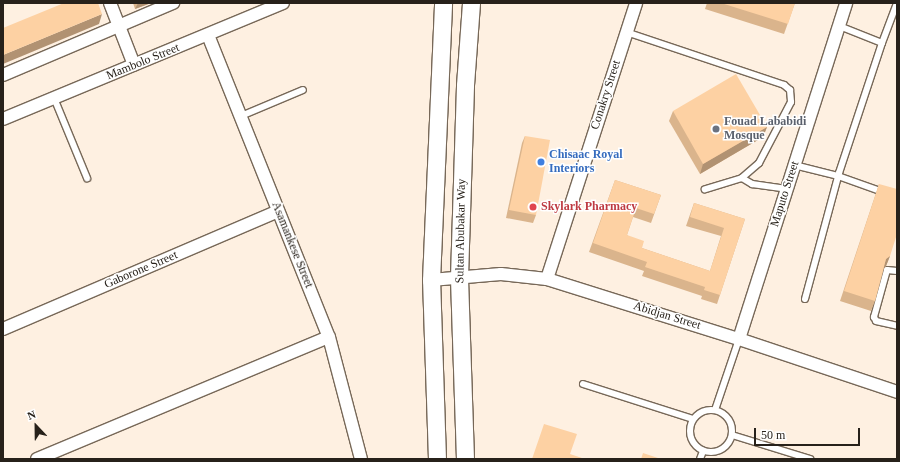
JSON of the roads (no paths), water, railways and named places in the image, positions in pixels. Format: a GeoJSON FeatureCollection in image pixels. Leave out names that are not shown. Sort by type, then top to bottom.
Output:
{"type":"FeatureCollection","features":[{"type":"Feature","properties":{"kind":"main road"},"geometry":{"type":"LineString","coordinates":[[437,459],[431,280],[443,3]]}},
{"type":"Feature","properties":{"kind":"main road","name":"Sultan Abubakar Way"},"geometry":{"type":"LineString","coordinates":[[465,459],[459,277],[465,85],[471,3]]}},
{"type":"Feature","properties":{"kind":"street"},"geometry":{"type":"LineString","coordinates":[[110,3],[134,65]]}},
{"type":"Feature","properties":{"kind":"street"},"geometry":{"type":"LineString","coordinates":[[3,75],[172,3]]}},
{"type":"Feature","properties":{"kind":"street","name":"Mambolo Street"},"geometry":{"type":"LineString","coordinates":[[3,119],[208,35],[281,3]]}},
{"type":"Feature","properties":{"kind":"street","name":"Conakry Street"},"geometry":{"type":"LineString","coordinates":[[547,279],[636,3]]}},
{"type":"Feature","properties":{"kind":"street","name":"Maputo Street"},"geometry":{"type":"LineString","coordinates":[[739,339],[846,3]]}},
{"type":"Feature","properties":{"kind":"street","name":"Asamankese Street"},"geometry":{"type":"LineString","coordinates":[[208,35],[329,338],[362,459]]}},
{"type":"Feature","properties":{"kind":"street","name":"Gaborone Street"},"geometry":{"type":"LineString","coordinates":[[3,329],[278,211]]}},
{"type":"Feature","properties":{"kind":"street","name":"Abidjan Street"},"geometry":{"type":"LineString","coordinates":[[431,280],[501,274],[547,279],[739,339],[897,392]]}},
{"type":"Feature","properties":{"kind":"street"},"geometry":{"type":"LineString","coordinates":[[37,459],[329,338]]}},
{"type":"Feature","properties":{"kind":"lane"},"geometry":{"type":"LineString","coordinates":[[806,299],[838,176],[882,43],[897,3]]}},
{"type":"Feature","properties":{"kind":"lane"},"geometry":{"type":"LineString","coordinates":[[839,26],[882,43]]}},
{"type":"Feature","properties":{"kind":"lane"},"geometry":{"type":"LineString","coordinates":[[626,32],[788,87],[792,97],[760,163],[742,178],[705,189]]}},
{"type":"Feature","properties":{"kind":"lane"},"geometry":{"type":"LineString","coordinates":[[240,116],[303,90]]}},
{"type":"Feature","properties":{"kind":"lane"},"geometry":{"type":"LineString","coordinates":[[54,98],[87,178]]}},
{"type":"Feature","properties":{"kind":"lane"},"geometry":{"type":"LineString","coordinates":[[794,165],[838,176],[897,197]]}},
{"type":"Feature","properties":{"kind":"lane"},"geometry":{"type":"LineString","coordinates":[[742,178],[752,184],[787,189]]}},
{"type":"Feature","properties":{"kind":"lane"},"geometry":{"type":"LineString","coordinates":[[897,271],[887,270],[874,317],[876,320],[897,326]]}},
{"type":"Feature","properties":{"kind":"lane"},"geometry":{"type":"LineString","coordinates":[[715,410],[739,339]]}},
{"type":"Feature","properties":{"kind":"lane"},"geometry":{"type":"LineString","coordinates":[[583,384],[693,419]]}},
{"type":"Feature","properties":{"kind":"lane"},"geometry":{"type":"LineString","coordinates":[[706,410],[715,410],[729,419],[732,435],[723,449],[715,452],[703,451],[693,443],[690,436],[693,419],[706,410]]}},
{"type":"Feature","properties":{"kind":"lane"},"geometry":{"type":"LineString","coordinates":[[732,435],[810,459]]}},
{"type":"Feature","properties":{"kind":"lane"},"geometry":{"type":"LineString","coordinates":[[700,459],[703,451]]}},
{"type":"Feature","properties":{"kind":"place","name":"Fouad Lababidi Mosque"},"geometry":{"type":"Point","coordinates":[716,129]}},
{"type":"Feature","properties":{"kind":"place","name":"Chisaac Royal Interiors"},"geometry":{"type":"Point","coordinates":[541,162]}},
{"type":"Feature","properties":{"kind":"place","name":"Skylark Pharmacy"},"geometry":{"type":"Point","coordinates":[533,207]}}]}
